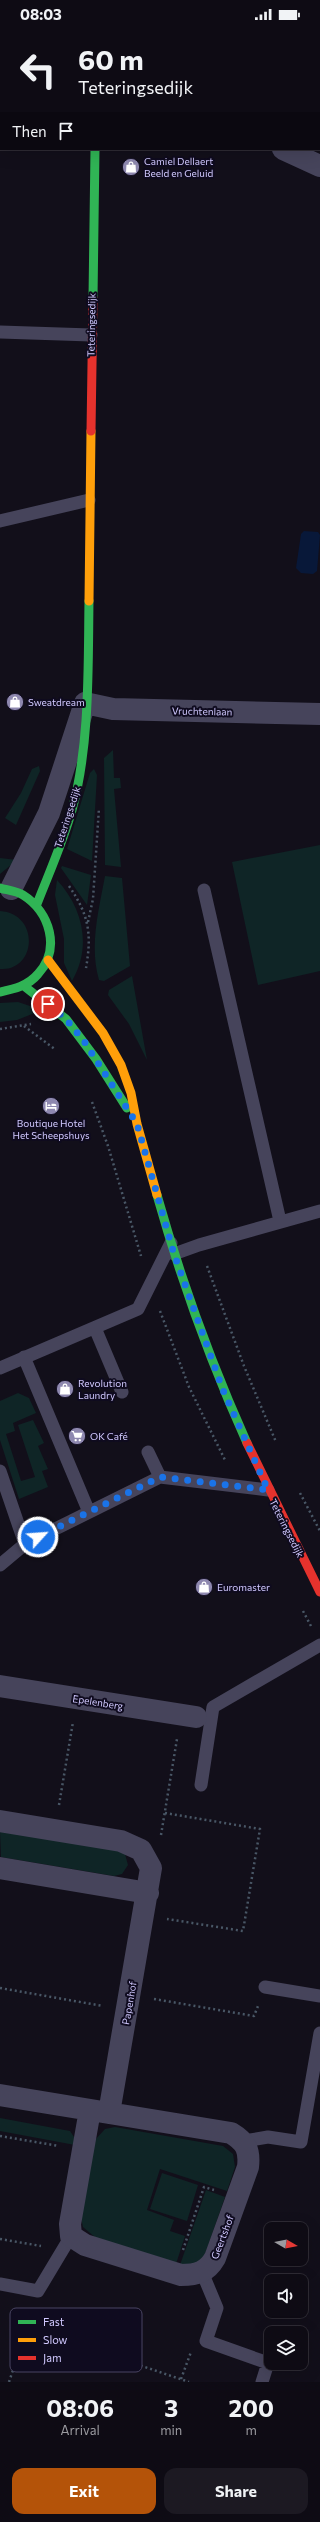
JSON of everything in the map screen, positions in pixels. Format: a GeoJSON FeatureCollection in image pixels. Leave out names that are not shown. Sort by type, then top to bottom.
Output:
{"type":"FeatureCollection","features":[{"type":"Feature","properties":{"kind":"main road","name":"Teteringsedijk"},"geometry":{"type":"LineString","coordinates":[[37,904],[72,810],[82,756],[88,663],[91,335],[95,150]]}},
{"type":"Feature","properties":{"kind":"main road"},"geometry":{"type":"LineString","coordinates":[[0,992],[11,991],[24,986],[34,979],[48,960],[51,945],[51,930],[45,916],[37,904],[25,895],[6,889]]}},
{"type":"Feature","properties":{"kind":"main road","name":"Teteringsedijk"},"geometry":{"type":"LineString","coordinates":[[48,960],[103,1033],[121,1065],[131,1093],[137,1124],[173,1248],[223,1390],[268,1490],[320,1592]]}},
{"type":"Feature","properties":{"kind":"main road","name":"Teteringsedijk"},"geometry":{"type":"LineString","coordinates":[[24,986],[66,1019],[96,1059],[137,1124]]}},
{"type":"Feature","properties":{"kind":"street"},"geometry":{"type":"LineString","coordinates":[[285,150],[320,166]]}},
{"type":"Feature","properties":{"kind":"street","name":"Vruchtenlaan"},"geometry":{"type":"LineString","coordinates":[[85,703],[113,709],[320,714]]}},
{"type":"Feature","properties":{"kind":"street","name":"Teteringsedijk"},"geometry":{"type":"LineString","coordinates":[[6,889],[49,813],[85,703]]}},
{"type":"Feature","properties":{"kind":"street","name":"Epelenberg"},"geometry":{"type":"LineString","coordinates":[[0,1686],[196,1717]]}},
{"type":"Feature","properties":{"kind":"street"},"geometry":{"type":"LineString","coordinates":[[0,1821],[121,1841],[140,1850]]}},
{"type":"Feature","properties":{"kind":"street","name":"Papenhof"},"geometry":{"type":"LineString","coordinates":[[99,2112],[129,2002],[148,1893],[151,1868],[140,1850]]}},
{"type":"Feature","properties":{"kind":"street"},"geometry":{"type":"LineString","coordinates":[[0,1868],[148,1893]]}},
{"type":"Feature","properties":{"kind":"street"},"geometry":{"type":"LineString","coordinates":[[0,2095],[231,2133],[244,2141]]}},
{"type":"Feature","properties":{"kind":"street"},"geometry":{"type":"LineString","coordinates":[[99,2112],[83,2150],[67,2243],[85,2244],[176,2273],[194,2275],[202,2272]]}},
{"type":"Feature","properties":{"kind":"street","name":"Geertshof"},"geometry":{"type":"LineString","coordinates":[[202,2272],[208,2269],[215,2258],[248,2167],[249,2154],[244,2141]]}},
{"type":"Feature","properties":{"kind":"lane"},"geometry":{"type":"LineString","coordinates":[[0,332],[91,335]]}},
{"type":"Feature","properties":{"kind":"lane"},"geometry":{"type":"LineString","coordinates":[[0,521],[89,500]]}},
{"type":"Feature","properties":{"kind":"lane"},"geometry":{"type":"LineString","coordinates":[[204,890],[280,1220]]}},
{"type":"Feature","properties":{"kind":"lane"},"geometry":{"type":"LineString","coordinates":[[0,1368],[138,1310],[173,1248],[320,1211]]}},
{"type":"Feature","properties":{"kind":"lane"},"geometry":{"type":"LineString","coordinates":[[95,1328],[122,1392]]}},
{"type":"Feature","properties":{"kind":"lane"},"geometry":{"type":"LineString","coordinates":[[24,1357],[89,1512]]}},
{"type":"Feature","properties":{"kind":"lane"},"geometry":{"type":"LineString","coordinates":[[148,1452],[160,1477]]}},
{"type":"Feature","properties":{"kind":"lane"},"geometry":{"type":"LineString","coordinates":[[0,1471],[25,1544]]}},
{"type":"Feature","properties":{"kind":"lane"},"geometry":{"type":"LineString","coordinates":[[0,1565],[25,1544],[160,1477],[268,1490]]}},
{"type":"Feature","properties":{"kind":"lane"},"geometry":{"type":"LineString","coordinates":[[201,1785],[196,1717],[320,1645]]}},
{"type":"Feature","properties":{"kind":"lane"},"geometry":{"type":"LineString","coordinates":[[265,1987],[320,1996]]}},
{"type":"Feature","properties":{"kind":"lane"},"geometry":{"type":"LineString","coordinates":[[244,2141],[268,2137],[301,2142],[320,2033]]}},
{"type":"Feature","properties":{"kind":"lane"},"geometry":{"type":"LineString","coordinates":[[0,2284],[38,2291],[67,2243]]}},
{"type":"Feature","properties":{"kind":"lane"},"geometry":{"type":"LineString","coordinates":[[202,2272],[217,2308],[206,2341],[268,2363],[262,2382]]}},
{"type":"Feature","properties":{"kind":"path"},"geometry":{"type":"LineString","coordinates":[[86,969],[90,946],[88,923]]}},
{"type":"Feature","properties":{"kind":"path"},"geometry":{"type":"LineString","coordinates":[[0,1029],[24,1026]]}},
{"type":"Feature","properties":{"kind":"path"},"geometry":{"type":"LineString","coordinates":[[55,1830],[77,1699]]}},
{"type":"Feature","properties":{"kind":"path"},"geometry":{"type":"LineString","coordinates":[[140,1850],[161,1834],[164,1813],[196,1717]]}},
{"type":"Feature","properties":{"kind":"path"},"geometry":{"type":"LineString","coordinates":[[144,1915],[243,1931],[260,1829],[164,1813]]}},
{"type":"Feature","properties":{"kind":"path"},"geometry":{"type":"LineString","coordinates":[[0,1988],[254,2016],[265,1987]]}},
{"type":"Feature","properties":{"kind":"path"},"geometry":{"type":"LineString","coordinates":[[0,2136],[83,2150]]}},
{"type":"Feature","properties":{"kind":"path"},"geometry":{"type":"LineString","coordinates":[[176,2273],[204,2187],[237,2198]]}},
{"type":"Feature","properties":{"kind":"path"},"geometry":{"type":"LineString","coordinates":[[0,2239],[67,2243]]}},
{"type":"Feature","properties":{"kind":"path"},"geometry":{"type":"LineString","coordinates":[[33,2308],[38,2291]]}},
{"type":"Feature","properties":{"kind":"path"},"geometry":{"type":"LineString","coordinates":[[181,2379],[190,2353],[206,2341]]}},
{"type":"Feature","properties":{"kind":"path"},"geometry":{"type":"LineString","coordinates":[[142,2366],[189,2382]]}},
{"type":"Feature","properties":{"kind":"path"},"geometry":{"type":"LineString","coordinates":[[9,2382],[12,2372]]}},
{"type":"Feature","properties":{"kind":"green space"},"geometry":{"type":"Polygon","coordinates":[[[113,750],[114,778],[120,778],[121,788],[114,789],[121,867],[105,865],[104,758],[113,750]]]}},
{"type":"Feature","properties":{"kind":"green space"},"geometry":{"type":"Polygon","coordinates":[[[39,766],[40,771],[16,825],[5,818],[21,793],[32,769],[39,766]]]}},
{"type":"Feature","properties":{"kind":"green space"},"geometry":{"type":"Polygon","coordinates":[[[94,769],[97,775],[92,861],[67,849],[90,773],[94,769]]]}},
{"type":"Feature","properties":{"kind":"green space"},"geometry":{"type":"Polygon","coordinates":[[[320,845],[320,971],[258,985],[232,862],[320,845]]]}},
{"type":"Feature","properties":{"kind":"green space"},"geometry":{"type":"Polygon","coordinates":[[[0,858],[17,860],[0,874],[0,858]]]}},
{"type":"Feature","properties":{"kind":"green space"},"geometry":{"type":"Polygon","coordinates":[[[62,866],[91,875],[87,905],[61,868],[62,866]]]}},
{"type":"Feature","properties":{"kind":"green space"},"geometry":{"type":"Polygon","coordinates":[[[105,876],[122,878],[130,966],[104,981],[99,980],[96,967],[95,941],[105,876]]]}},
{"type":"Feature","properties":{"kind":"green space"},"geometry":{"type":"Polygon","coordinates":[[[57,880],[73,903],[82,928],[82,955],[72,981],[64,963],[64,939],[55,895],[57,880]]]}},
{"type":"Feature","properties":{"kind":"green space"},"geometry":{"type":"Polygon","coordinates":[[[0,911],[13,914],[22,922],[28,931],[29,942],[27,953],[21,962],[12,967],[0,969],[0,911]]]}},
{"type":"Feature","properties":{"kind":"green space"},"geometry":{"type":"Polygon","coordinates":[[[132,976],[147,1060],[129,1024],[108,995],[109,990],[132,976]]]}},
{"type":"Feature","properties":{"kind":"green space"},"geometry":{"type":"Polygon","coordinates":[[[18,1002],[42,1010],[17,1020],[0,1022],[0,1003],[18,1002]]]}},
{"type":"Feature","properties":{"kind":"green space"},"geometry":{"type":"Polygon","coordinates":[[[18,1393],[29,1398],[36,1413],[13,1423],[15,1431],[6,1434],[21,1481],[35,1477],[18,1425],[33,1420],[44,1443],[38,1446],[48,1469],[42,1471],[48,1487],[19,1499],[0,1440],[0,1401],[18,1393]]]}},
{"type":"Feature","properties":{"kind":"green space"},"geometry":{"type":"Polygon","coordinates":[[[0,1831],[118,1849],[125,1854],[128,1865],[122,1874],[114,1876],[1,1857],[0,1831]]]}},
{"type":"Feature","properties":{"kind":"green space"},"geometry":{"type":"Polygon","coordinates":[[[0,2118],[70,2131],[74,2137],[75,2145],[0,2131],[0,2118]]]}},
{"type":"Feature","properties":{"kind":"green space"},"geometry":{"type":"Polygon","coordinates":[[[115,2127],[223,2146],[233,2154],[235,2167],[227,2191],[160,2169],[147,2210],[174,2220],[170,2231],[185,2236],[176,2264],[96,2238],[83,2227],[81,2218],[95,2140],[105,2129],[115,2127]]]}},
{"type":"Feature","properties":{"kind":"green space"},"geometry":{"type":"Polygon","coordinates":[[[162,2173],[198,2185],[187,2221],[150,2209],[162,2173]]]}},
{"type":"Feature","properties":{"kind":"green space"},"geometry":{"type":"Polygon","coordinates":[[[206,2190],[225,2197],[204,2257],[198,2263],[180,2265],[206,2190]]]}},
{"type":"Feature","properties":{"kind":"water"},"geometry":{"type":"Polygon","coordinates":[[[304,531],[318,532],[320,535],[317,571],[313,574],[301,573],[296,568],[301,534],[304,531]]]}},
{"type":"Feature","properties":{"kind":"traffic: fast"},"geometry":{"type":"LineString","coordinates":[[93,298],[95,150]]}},
{"type":"Feature","properties":{"kind":"traffic: fast"},"geometry":{"type":"LineString","coordinates":[[37,904],[64,834],[78,785],[87,706],[89,601]]}},
{"type":"Feature","properties":{"kind":"traffic: fast"},"geometry":{"type":"LineString","coordinates":[[0,888],[21,894],[32,902],[46,921],[50,942],[49,954],[45,964],[38,974],[30,981],[20,986],[0,992]]}},
{"type":"Feature","properties":{"kind":"traffic: fast"},"geometry":{"type":"LineString","coordinates":[[24,986],[66,1019],[96,1059],[127,1108]]}},
{"type":"Feature","properties":{"kind":"traffic: fast"},"geometry":{"type":"LineString","coordinates":[[157,1195],[176,1258],[209,1352],[247,1443]]}},
{"type":"Feature","properties":{"kind":"traffic: slow"},"geometry":{"type":"LineString","coordinates":[[89,601],[91,431]]}},
{"type":"Feature","properties":{"kind":"traffic: slow"},"geometry":{"type":"LineString","coordinates":[[48,960],[103,1033],[121,1065],[131,1093],[137,1124],[157,1195]]}},
{"type":"Feature","properties":{"kind":"traffic: jam"},"geometry":{"type":"LineString","coordinates":[[91,431],[93,298]]}},
{"type":"Feature","properties":{"kind":"traffic: jam"},"geometry":{"type":"LineString","coordinates":[[247,1443],[320,1592]]}},
{"type":"Feature","properties":{"kind":"place","name":"Camiel Dellaert Beeld en Geluid"},"geometry":{"type":"Point","coordinates":[131,167]}},
{"type":"Feature","properties":{"kind":"place","name":"Sweatdream"},"geometry":{"type":"Point","coordinates":[15,702]}},
{"type":"Feature","properties":{"kind":"place","name":"Boutique Hotel Het Scheepshuys"},"geometry":{"type":"Point","coordinates":[51,1106]}},
{"type":"Feature","properties":{"kind":"place","name":"Revolution Laundry"},"geometry":{"type":"Point","coordinates":[65,1389]}},
{"type":"Feature","properties":{"kind":"place","name":"OK Café"},"geometry":{"type":"Point","coordinates":[77,1436]}},
{"type":"Feature","properties":{"kind":"place","name":"Euromaster"},"geometry":{"type":"Point","coordinates":[204,1587]}},
{"type":"Feature","properties":{"kind":"route"},"geometry":{"type":"LineString","coordinates":[[38,1537],[160,1477],[238,1485],[268,1490],[223,1390],[174,1254],[137,1124],[84,1041],[66,1019],[48,1004]]}}]}
